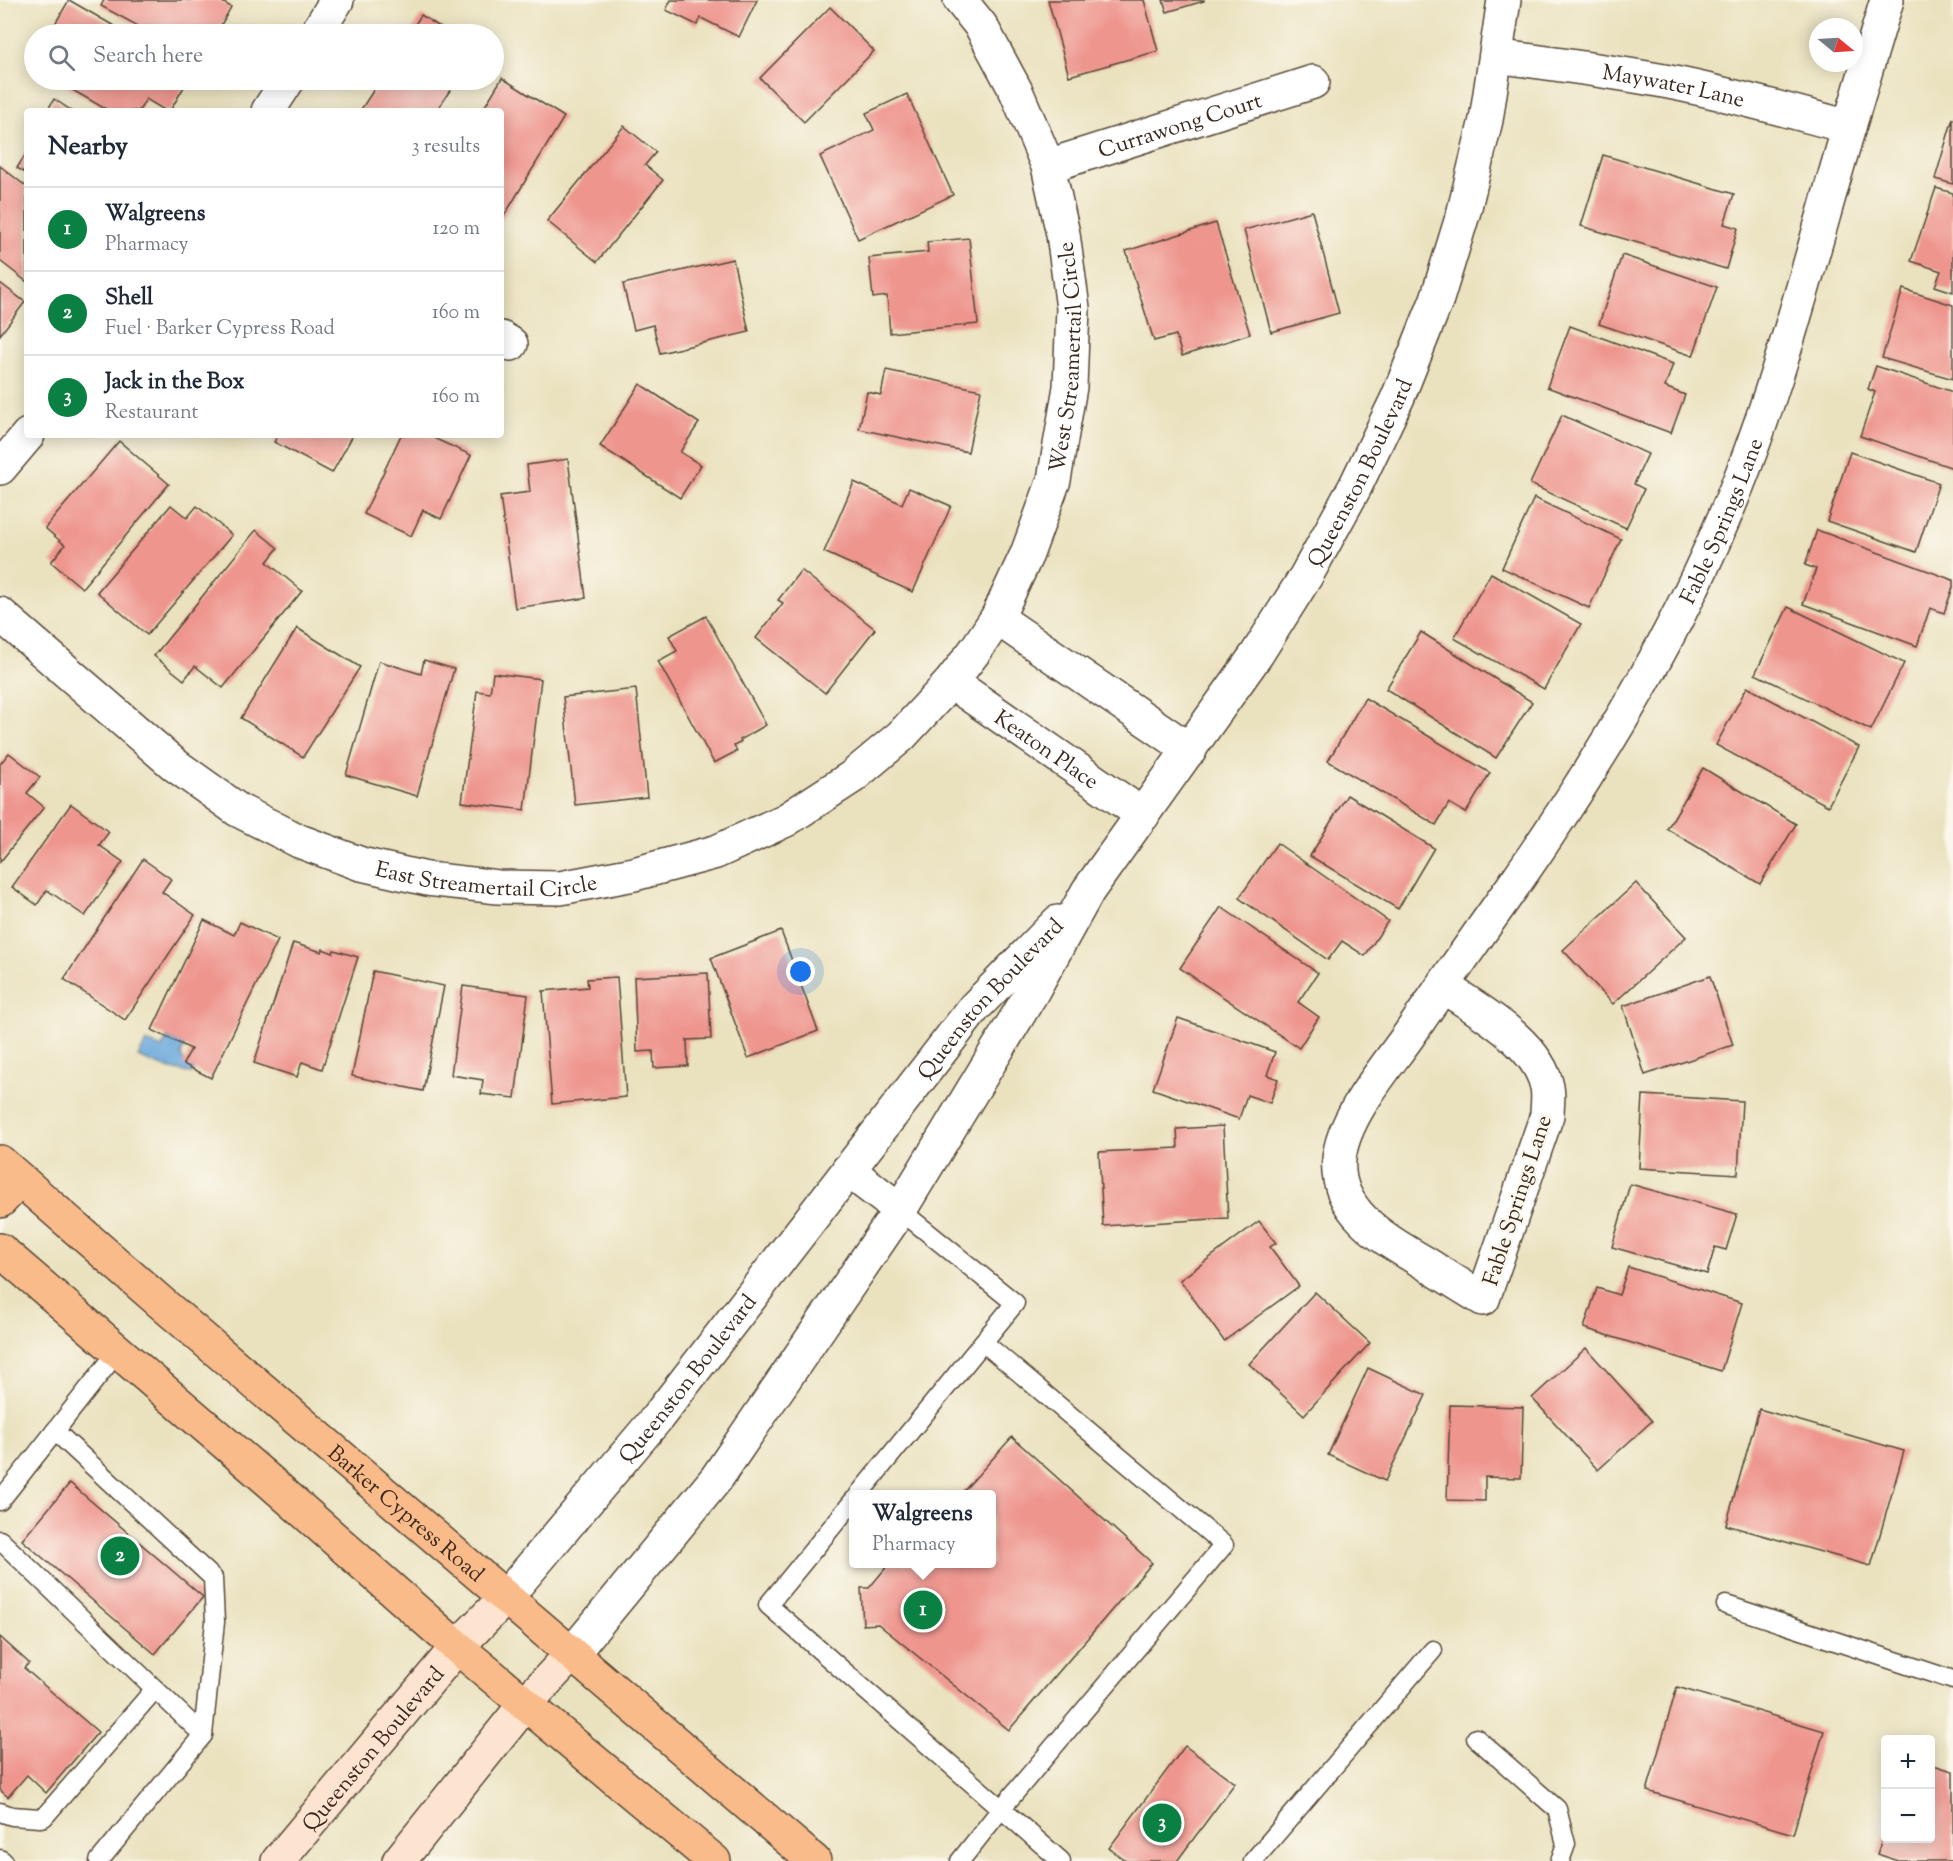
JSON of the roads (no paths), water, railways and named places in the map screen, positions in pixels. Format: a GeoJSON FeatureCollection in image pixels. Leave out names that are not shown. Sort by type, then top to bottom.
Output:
{"type":"FeatureCollection","features":[{"type":"Feature","properties":{"kind":"main road","name":"Barker Cypress Road"},"geometry":{"type":"LineString","coordinates":[[7,1181],[166,1307],[814,1861]]}},
{"type":"Feature","properties":{"kind":"main road"},"geometry":{"type":"LineString","coordinates":[[0,1250],[277,1487],[457,1647],[714,1861]]}},
{"type":"Feature","properties":{"kind":"main road","name":"Queenston Boulevard"},"geometry":{"type":"LineString","coordinates":[[278,1861],[457,1647],[506,1597]]}},
{"type":"Feature","properties":{"kind":"main road","name":"Queenston Boulevard"},"geometry":{"type":"LineString","coordinates":[[399,1861],[525,1704],[571,1655]]}},
{"type":"Feature","properties":{"kind":"street"},"geometry":{"type":"LineString","coordinates":[[322,24],[337,0]]}},
{"type":"Feature","properties":{"kind":"street","name":"West Streamertail Circle"},"geometry":{"type":"LineString","coordinates":[[960,0],[981,26],[1016,91],[1048,166],[1063,234],[1073,308],[1070,387],[1054,480],[1027,554],[997,618],[977,648]]}},
{"type":"Feature","properties":{"kind":"street","name":"Queenston Boulevard"},"geometry":{"type":"LineString","coordinates":[[571,1655],[716,1479],[900,1210],[1031,994],[1088,891],[1257,654],[1306,576],[1355,487],[1398,397],[1437,299],[1464,211],[1486,120],[1504,0]]}},
{"type":"Feature","properties":{"kind":"street","name":"Fable Springs Lane"},"geometry":{"type":"LineString","coordinates":[[1443,986],[1521,1043],[1536,1061],[1547,1087],[1547,1115],[1483,1299],[1370,1228],[1354,1210],[1341,1186],[1339,1161],[1344,1135],[1358,1109],[1443,986],[1565,810],[1607,744],[1652,666],[1697,578],[1738,484],[1794,321],[1848,127],[1887,0]]}},
{"type":"Feature","properties":{"kind":"street","name":"Maywater Lane"},"geometry":{"type":"LineString","coordinates":[[1496,56],[1612,72],[1671,83],[1729,95],[1848,127]]}},
{"type":"Feature","properties":{"kind":"street","name":"Currawong Court"},"geometry":{"type":"LineString","coordinates":[[1048,166],[1313,82]]}},
{"type":"Feature","properties":{"kind":"street"},"geometry":{"type":"LineString","coordinates":[[270,108],[282,90]]}},
{"type":"Feature","properties":{"kind":"street"},"geometry":{"type":"LineString","coordinates":[[0,468],[25,438]]}},
{"type":"Feature","properties":{"kind":"street","name":"East Streamertail Circle"},"geometry":{"type":"LineString","coordinates":[[0,614],[175,765],[238,810],[299,841],[361,864],[427,879],[498,887],[560,888],[634,874],[716,852],[786,820],[852,777],[901,736],[951,682],[977,648]]}},
{"type":"Feature","properties":{"kind":"street"},"geometry":{"type":"LineString","coordinates":[[997,618],[1190,750]]}},
{"type":"Feature","properties":{"kind":"street","name":"Keaton Place"},"geometry":{"type":"LineString","coordinates":[[951,682],[1143,815]]}},
{"type":"Feature","properties":{"kind":"street","name":"Queenston Boulevard"},"geometry":{"type":"LineString","coordinates":[[506,1597],[657,1418],[974,1008],[1088,891]]}},
{"type":"Feature","properties":{"kind":"street"},"geometry":{"type":"LineString","coordinates":[[848,1170],[900,1210]]}},
{"type":"Feature","properties":{"kind":"lane"},"geometry":{"type":"LineString","coordinates":[[862,1490],[1015,1303],[900,1210]]}},
{"type":"Feature","properties":{"kind":"lane"},"geometry":{"type":"LineString","coordinates":[[960,1861],[1001,1809],[1224,1545],[983,1342]]}},
{"type":"Feature","properties":{"kind":"lane"},"geometry":{"type":"LineString","coordinates":[[0,1501],[118,1351]]}},
{"type":"Feature","properties":{"kind":"lane"},"geometry":{"type":"LineString","coordinates":[[55,1431],[213,1578],[215,1622],[203,1735],[99,1861]]}},
{"type":"Feature","properties":{"kind":"lane"},"geometry":{"type":"LineString","coordinates":[[849,1506],[768,1605],[1061,1861]]}},
{"type":"Feature","properties":{"kind":"lane"},"geometry":{"type":"LineString","coordinates":[[0,1540],[203,1735]]}},
{"type":"Feature","properties":{"kind":"lane"},"geometry":{"type":"LineString","coordinates":[[1726,1605],[1953,1680]]}},
{"type":"Feature","properties":{"kind":"lane"},"geometry":{"type":"LineString","coordinates":[[1253,1861],[1433,1650]]}},
{"type":"Feature","properties":{"kind":"lane"},"geometry":{"type":"LineString","coordinates":[[0,1812],[12,1816],[44,1817],[155,1689]]}},
{"type":"Feature","properties":{"kind":"lane"},"geometry":{"type":"LineString","coordinates":[[1476,1738],[1557,1809],[1566,1844],[1560,1861]]}},
{"type":"Feature","properties":{"kind":"water"},"geometry":{"type":"Polygon","coordinates":[[[167,1038],[185,1045],[181,1054],[184,1062],[195,1067],[192,1074],[160,1066],[138,1057],[146,1042],[162,1048],[167,1038]]]}},
{"type":"Feature","properties":{"kind":"place","name":"Shell"},"geometry":{"type":"Point","coordinates":[120,1556]}},
{"type":"Feature","properties":{"kind":"place","name":"Walgreens"},"geometry":{"type":"Point","coordinates":[923,1610]}},
{"type":"Feature","properties":{"kind":"place","name":"Jack in the Box"},"geometry":{"type":"Point","coordinates":[1162,1823]}}]}
